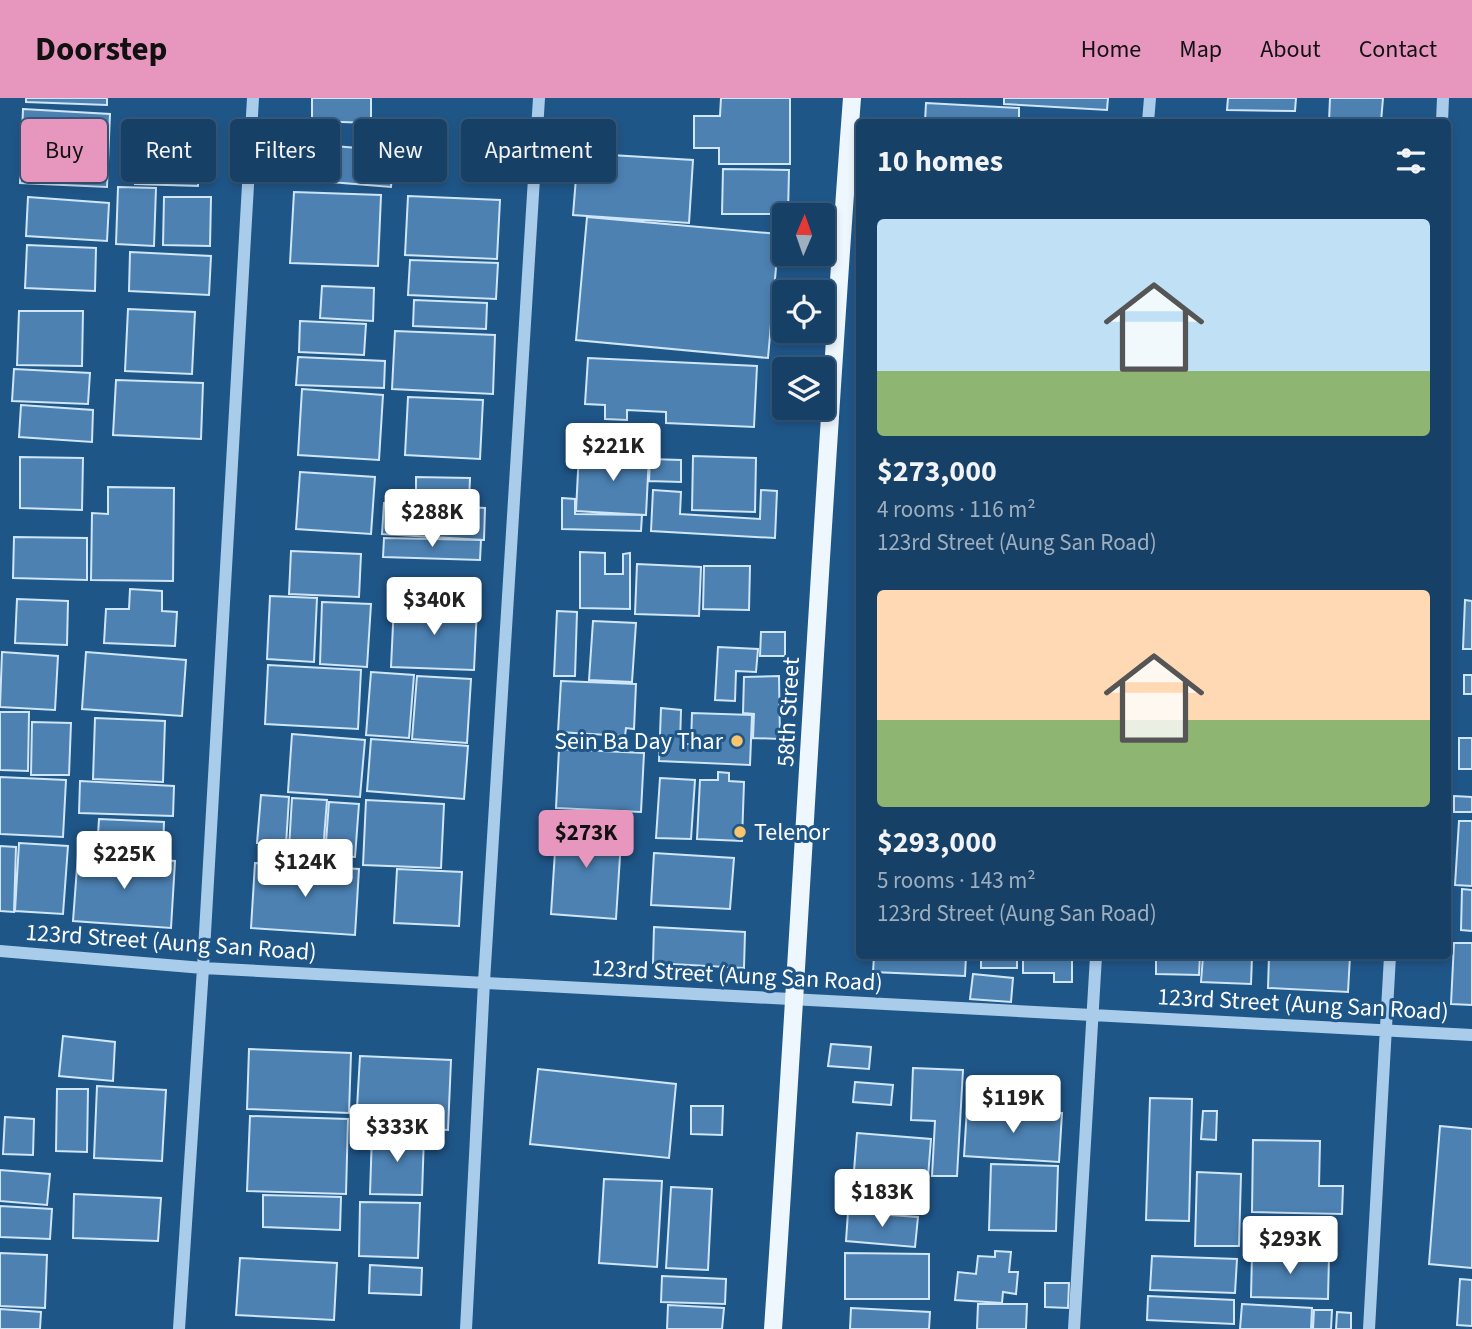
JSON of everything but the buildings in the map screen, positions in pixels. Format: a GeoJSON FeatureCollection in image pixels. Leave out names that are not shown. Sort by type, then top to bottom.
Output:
{"type":"FeatureCollection","features":[{"type":"Feature","properties":{"kind":"main road","name":"58th Street"},"geometry":{"type":"LineString","coordinates":[[773,1329],[796,1000],[835,326],[852,98]]}},
{"type":"Feature","properties":{"kind":"street"},"geometry":{"type":"LineString","coordinates":[[179,1329],[203,968],[253,98]]}},
{"type":"Feature","properties":{"kind":"street"},"geometry":{"type":"LineString","coordinates":[[466,1329],[484,982],[539,98]]}},
{"type":"Feature","properties":{"kind":"street"},"geometry":{"type":"LineString","coordinates":[[1148,119],[1150,98]]}},
{"type":"Feature","properties":{"kind":"street"},"geometry":{"type":"LineString","coordinates":[[1442,119],[1444,98]]}},
{"type":"Feature","properties":{"kind":"street","name":"123rd Street (Aung San Road)"},"geometry":{"type":"LineString","coordinates":[[0,951],[203,968],[1472,1035]]}},
{"type":"Feature","properties":{"kind":"street"},"geometry":{"type":"LineString","coordinates":[[1074,1329],[1096,959]]}},
{"type":"Feature","properties":{"kind":"street"},"geometry":{"type":"LineString","coordinates":[[1369,1329],[1390,959]]}},
{"type":"Feature","properties":{"kind":"place","name":"Sein Ba Day Thar"},"geometry":{"type":"Point","coordinates":[737,741]}},
{"type":"Feature","properties":{"kind":"place","name":"Telenor"},"geometry":{"type":"Point","coordinates":[740,832]}}]}
